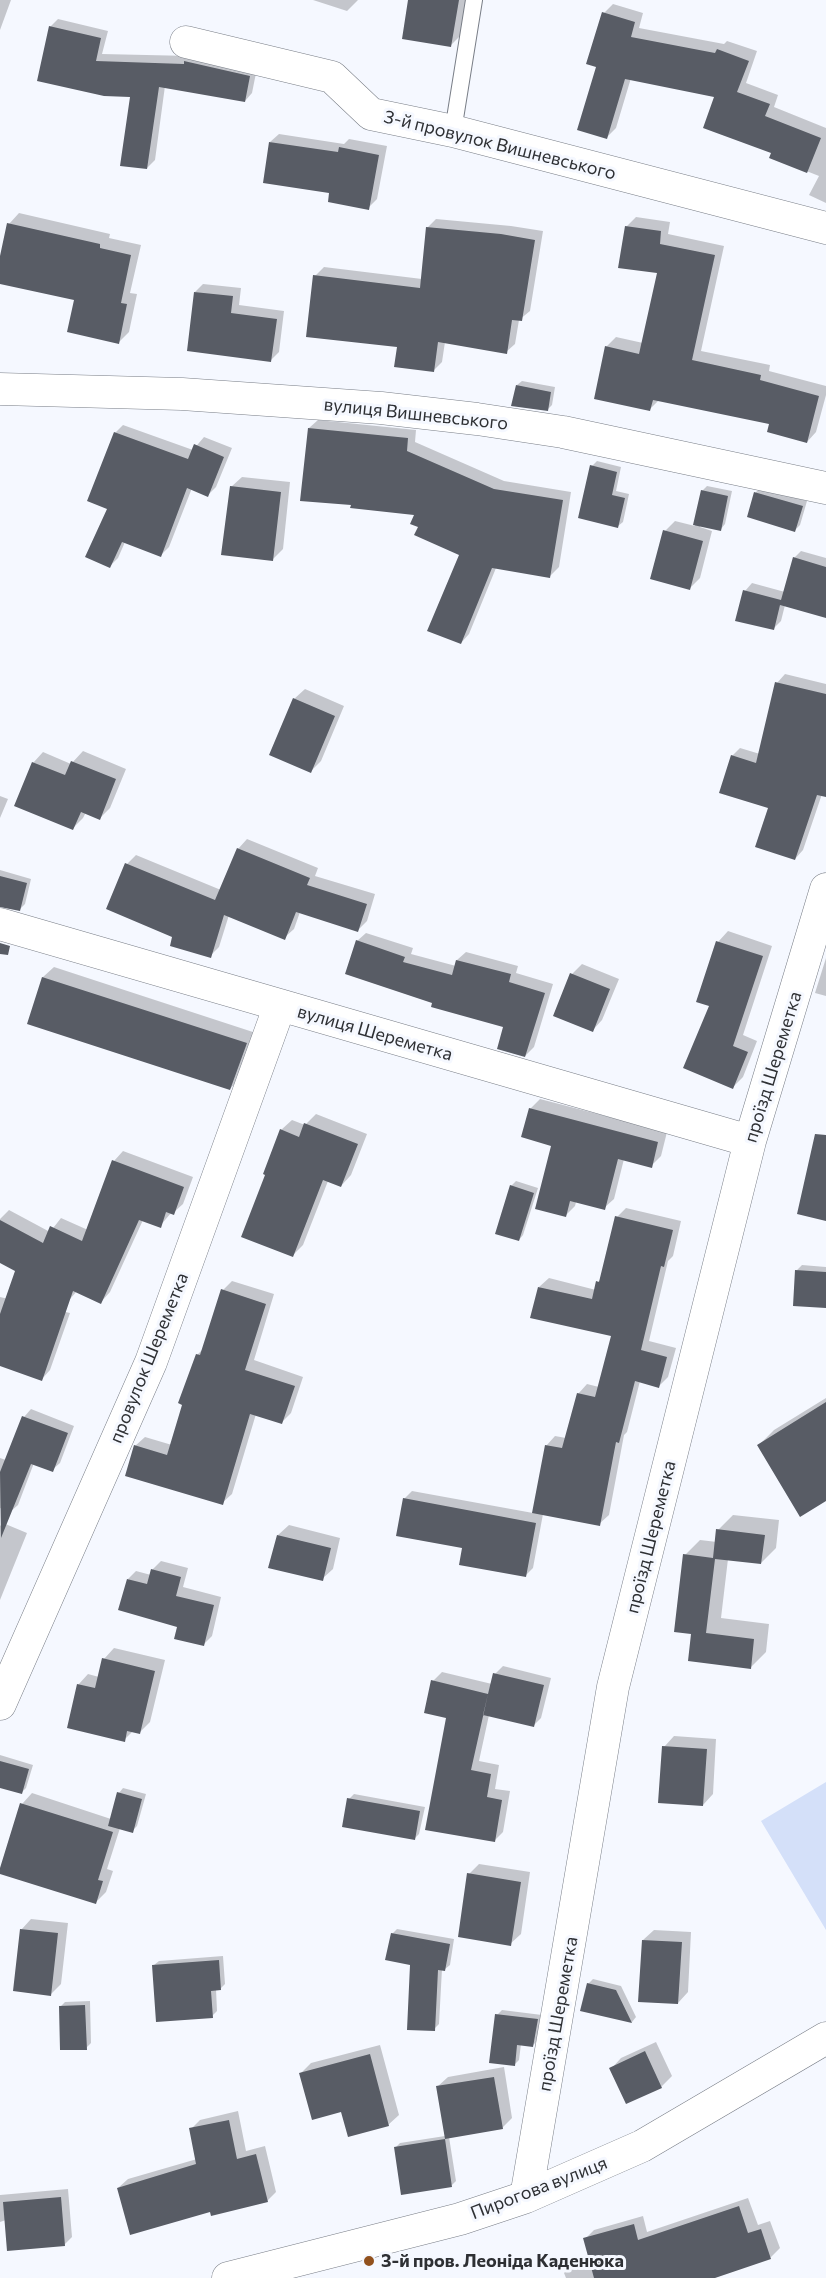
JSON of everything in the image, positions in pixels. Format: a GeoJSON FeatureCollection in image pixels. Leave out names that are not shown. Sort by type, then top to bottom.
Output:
{"type":"FeatureCollection","features":[{"type":"Feature","properties":{"kind":"street","name":"3-й провулок Вишневського"},"geometry":{"type":"LineString","coordinates":[[186,42],[332,77],[372,114],[453,130],[826,228]]}},
{"type":"Feature","properties":{"kind":"street","name":"вулиця Вишневського"},"geometry":{"type":"LineString","coordinates":[[0,389],[182,394],[381,408],[563,432],[826,488]]}},
{"type":"Feature","properties":{"kind":"street","name":"проїзд Шереметка"},"geometry":{"type":"LineString","coordinates":[[526,2197],[613,1687],[750,1141],[826,889]]}},
{"type":"Feature","properties":{"kind":"street","name":"вулиця Шереметка"},"geometry":{"type":"LineString","coordinates":[[0,924],[750,1141]]}},
{"type":"Feature","properties":{"kind":"street","name":"провулок Шереметка"},"geometry":{"type":"LineString","coordinates":[[0,1704],[151,1362],[280,1005]]}},
{"type":"Feature","properties":{"kind":"street","name":"Пирогова вулиця"},"geometry":{"type":"LineString","coordinates":[[228,2278],[281,2272],[526,2197],[642,2146],[826,2038]]}},
{"type":"Feature","properties":{"kind":"lane"},"geometry":{"type":"LineString","coordinates":[[453,130],[474,0]]}},
{"type":"Feature","properties":{"kind":"shaded area"},"geometry":{"type":"Polygon","coordinates":[[[826,1782],[826,1930],[761,1821],[826,1782]]]}},
{"type":"Feature","properties":{"kind":"building"},"geometry":{"type":"Polygon","coordinates":[[[408,0],[459,0],[451,47],[402,39],[408,0]]]}},
{"type":"Feature","properties":{"kind":"building"},"geometry":{"type":"Polygon","coordinates":[[[602,12],[635,22],[631,37],[715,53],[717,49],[749,61],[737,92],[770,104],[765,116],[821,138],[807,173],[769,158],[771,153],[703,128],[714,97],[625,79],[607,139],[577,130],[596,67],[586,64],[602,12]]]}},
{"type":"Feature","properties":{"kind":"building"},"geometry":{"type":"Polygon","coordinates":[[[49,26],[101,38],[96,61],[184,64],[184,61],[250,76],[245,102],[159,87],[147,169],[120,166],[130,97],[104,96],[37,81],[49,26]]]}},
{"type":"Feature","properties":{"kind":"building"},"geometry":{"type":"Polygon","coordinates":[[[269,142],[338,152],[339,147],[379,155],[369,210],[328,202],[329,193],[263,183],[269,142]]]}},
{"type":"Feature","properties":{"kind":"building"},"geometry":{"type":"Polygon","coordinates":[[[7,223],[100,244],[100,248],[131,255],[121,303],[127,304],[119,344],[67,332],[74,300],[0,284],[0,256],[7,223]]]}},
{"type":"Feature","properties":{"kind":"building"},"geometry":{"type":"Polygon","coordinates":[[[625,226],[661,231],[660,244],[715,255],[692,360],[761,375],[760,380],[819,396],[807,443],[767,432],[769,424],[653,400],[650,411],[594,399],[605,346],[639,354],[657,273],[618,268],[625,226]]]}},
{"type":"Feature","properties":{"kind":"building"},"geometry":{"type":"Polygon","coordinates":[[[426,227],[501,234],[535,240],[522,321],[512,320],[507,354],[438,342],[434,372],[394,367],[397,347],[306,337],[313,275],[420,288],[426,227]]]}},
{"type":"Feature","properties":{"kind":"building"},"geometry":{"type":"Polygon","coordinates":[[[194,292],[233,296],[231,313],[277,319],[271,362],[187,351],[194,292]]]}},
{"type":"Feature","properties":{"kind":"building"},"geometry":{"type":"Polygon","coordinates":[[[516,385],[551,392],[548,411],[511,406],[516,385]]]}},
{"type":"Feature","properties":{"kind":"building"},"geometry":{"type":"Polygon","coordinates":[[[308,428],[408,438],[407,451],[494,489],[563,500],[550,578],[492,568],[461,644],[427,631],[459,555],[414,535],[418,527],[410,524],[414,515],[350,508],[351,505],[300,501],[308,428]]]}},
{"type":"Feature","properties":{"kind":"building"},"geometry":{"type":"Polygon","coordinates":[[[114,432],[188,459],[194,444],[224,457],[208,497],[187,488],[161,557],[122,542],[110,568],[85,557],[107,509],[87,501],[114,432]]]}},
{"type":"Feature","properties":{"kind":"building"},"geometry":{"type":"Polygon","coordinates":[[[590,465],[617,472],[612,495],[625,498],[618,528],[578,518],[590,465]]]}},
{"type":"Feature","properties":{"kind":"building"},"geometry":{"type":"Polygon","coordinates":[[[230,486],[281,492],[273,561],[221,555],[230,486]]]}},
{"type":"Feature","properties":{"kind":"building"},"geometry":{"type":"Polygon","coordinates":[[[701,490],[728,496],[721,531],[693,525],[701,490]]]}},
{"type":"Feature","properties":{"kind":"building"},"geometry":{"type":"Polygon","coordinates":[[[754,492],[803,506],[795,532],[747,517],[754,492]]]}},
{"type":"Feature","properties":{"kind":"building"},"geometry":{"type":"Polygon","coordinates":[[[663,530],[703,541],[690,590],[650,579],[663,530]]]}},
{"type":"Feature","properties":{"kind":"building"},"geometry":{"type":"Polygon","coordinates":[[[793,557],[826,567],[826,618],[780,605],[774,630],[735,621],[743,590],[781,600],[793,557]]]}},
{"type":"Feature","properties":{"kind":"building"},"geometry":{"type":"Polygon","coordinates":[[[775,682],[826,694],[826,797],[817,795],[795,860],[755,847],[768,808],[719,793],[731,755],[756,763],[775,682]]]}},
{"type":"Feature","properties":{"kind":"building"},"geometry":{"type":"Polygon","coordinates":[[[293,698],[335,716],[311,773],[269,755],[293,698]]]}},
{"type":"Feature","properties":{"kind":"building"},"geometry":{"type":"Polygon","coordinates":[[[71,761],[116,779],[100,820],[81,812],[73,830],[14,806],[32,762],[65,775],[71,761]]]}},
{"type":"Feature","properties":{"kind":"building"},"geometry":{"type":"Polygon","coordinates":[[[237,848],[310,878],[307,885],[367,904],[358,932],[296,912],[285,940],[224,915],[211,958],[170,946],[172,937],[106,909],[125,863],[215,900],[237,848]]]}},
{"type":"Feature","properties":{"kind":"building"},"geometry":{"type":"Polygon","coordinates":[[[0,876],[27,883],[20,911],[0,907],[0,876]]]}},
{"type":"Feature","properties":{"kind":"building"},"geometry":{"type":"Polygon","coordinates":[[[356,940],[405,957],[403,962],[452,975],[456,960],[511,974],[509,982],[545,993],[525,1057],[497,1049],[503,1027],[431,1007],[432,1003],[345,974],[356,940]]]}},
{"type":"Feature","properties":{"kind":"building"},"geometry":{"type":"Polygon","coordinates":[[[716,941],[763,956],[733,1046],[748,1052],[733,1089],[683,1068],[709,1006],[696,1002],[716,941]]]}},
{"type":"Feature","properties":{"kind":"building"},"geometry":{"type":"Polygon","coordinates":[[[0,943],[10,946],[8,955],[0,954],[0,943]]]}},
{"type":"Feature","properties":{"kind":"building"},"geometry":{"type":"Polygon","coordinates":[[[570,973],[610,989],[593,1032],[553,1016],[570,973]]]}},
{"type":"Feature","properties":{"kind":"building"},"geometry":{"type":"Polygon","coordinates":[[[42,977],[247,1043],[230,1090],[27,1024],[42,977]]]}},
{"type":"Feature","properties":{"kind":"building"},"geometry":{"type":"Polygon","coordinates":[[[529,1108],[658,1142],[652,1168],[618,1159],[605,1210],[570,1201],[566,1217],[535,1209],[551,1146],[521,1137],[529,1108]]]}},
{"type":"Feature","properties":{"kind":"building"},"geometry":{"type":"Polygon","coordinates":[[[304,1123],[358,1144],[341,1187],[323,1180],[293,1257],[241,1237],[280,1129],[299,1137],[304,1123]]]}},
{"type":"Feature","properties":{"kind":"building"},"geometry":{"type":"Polygon","coordinates":[[[815,1134],[826,1135],[826,1221],[797,1214],[815,1134]]]}},
{"type":"Feature","properties":{"kind":"building"},"geometry":{"type":"Polygon","coordinates":[[[112,1160],[184,1187],[174,1215],[166,1212],[161,1228],[139,1220],[101,1304],[73,1291],[42,1381],[0,1366],[0,1314],[15,1271],[0,1263],[0,1220],[43,1243],[50,1226],[82,1241],[112,1160]]]}},
{"type":"Feature","properties":{"kind":"building"},"geometry":{"type":"Polygon","coordinates":[[[510,1185],[534,1193],[519,1241],[495,1234],[510,1185]]]}},
{"type":"Feature","properties":{"kind":"building"},"geometry":{"type":"Polygon","coordinates":[[[615,1216],[673,1230],[664,1267],[661,1266],[641,1350],[667,1357],[659,1388],[635,1381],[619,1443],[616,1442],[600,1526],[532,1513],[545,1445],[562,1448],[577,1393],[595,1397],[611,1336],[530,1318],[538,1287],[592,1299],[596,1281],[599,1282],[615,1216]]]}},
{"type":"Feature","properties":{"kind":"building"},"geometry":{"type":"Polygon","coordinates":[[[795,1270],[826,1272],[826,1308],[793,1306],[795,1270]]]}},
{"type":"Feature","properties":{"kind":"building"},"geometry":{"type":"Polygon","coordinates":[[[221,1289],[266,1304],[245,1370],[295,1386],[282,1424],[250,1414],[223,1505],[125,1476],[134,1445],[167,1455],[182,1405],[178,1403],[196,1354],[200,1355],[221,1289]]]}},
{"type":"Feature","properties":{"kind":"building"},"geometry":{"type":"Polygon","coordinates":[[[826,1402],[826,1501],[800,1517],[757,1445],[826,1402]]]}},
{"type":"Feature","properties":{"kind":"building"},"geometry":{"type":"Polygon","coordinates":[[[22,1416],[68,1433],[53,1472],[31,1464],[1,1538],[0,1472],[22,1416]]]}},
{"type":"Feature","properties":{"kind":"building"},"geometry":{"type":"Polygon","coordinates":[[[403,1498],[536,1523],[526,1577],[459,1565],[462,1548],[396,1536],[403,1498]]]}},
{"type":"Feature","properties":{"kind":"building"},"geometry":{"type":"Polygon","coordinates":[[[716,1529],[765,1535],[761,1564],[715,1559],[706,1633],[754,1639],[751,1669],[688,1661],[691,1634],[674,1632],[683,1554],[713,1558],[716,1529]]]}},
{"type":"Feature","properties":{"kind":"building"},"geometry":{"type":"Polygon","coordinates":[[[277,1535],[331,1548],[323,1581],[268,1568],[277,1535]]]}},
{"type":"Feature","properties":{"kind":"building"},"geometry":{"type":"Polygon","coordinates":[[[151,1569],[181,1577],[176,1596],[214,1605],[204,1646],[174,1639],[177,1627],[118,1610],[127,1579],[147,1584],[151,1569]]]}},
{"type":"Feature","properties":{"kind":"building"},"geometry":{"type":"Polygon","coordinates":[[[102,1658],[155,1671],[140,1734],[127,1731],[125,1742],[67,1728],[77,1684],[95,1688],[102,1658]]]}},
{"type":"Feature","properties":{"kind":"building"},"geometry":{"type":"Polygon","coordinates":[[[493,1673],[544,1685],[534,1727],[483,1715],[493,1673]]]}},
{"type":"Feature","properties":{"kind":"building"},"geometry":{"type":"Polygon","coordinates":[[[431,1680],[488,1694],[471,1770],[491,1774],[487,1797],[502,1800],[495,1842],[425,1830],[446,1718],[424,1713],[431,1680]]]}},
{"type":"Feature","properties":{"kind":"building"},"geometry":{"type":"Polygon","coordinates":[[[662,1746],[707,1749],[703,1806],[658,1803],[662,1746]]]}},
{"type":"Feature","properties":{"kind":"building"},"geometry":{"type":"Polygon","coordinates":[[[0,1761],[29,1769],[22,1794],[0,1788],[0,1761]]]}},
{"type":"Feature","properties":{"kind":"building"},"geometry":{"type":"Polygon","coordinates":[[[117,1792],[142,1799],[133,1833],[108,1826],[117,1792]]]}},
{"type":"Feature","properties":{"kind":"building"},"geometry":{"type":"Polygon","coordinates":[[[347,1798],[420,1811],[415,1840],[342,1827],[347,1798]]]}},
{"type":"Feature","properties":{"kind":"building"},"geometry":{"type":"Polygon","coordinates":[[[20,1803],[113,1832],[98,1880],[103,1881],[96,1904],[0,1874],[20,1803]]]}},
{"type":"Feature","properties":{"kind":"building"},"geometry":{"type":"Polygon","coordinates":[[[467,1873],[521,1882],[511,1946],[458,1937],[467,1873]]]}},
{"type":"Feature","properties":{"kind":"building"},"geometry":{"type":"Polygon","coordinates":[[[20,1929],[58,1933],[51,1996],[13,1991],[20,1929]]]}},
{"type":"Feature","properties":{"kind":"building"},"geometry":{"type":"Polygon","coordinates":[[[391,1933],[450,1944],[445,1971],[438,1970],[435,2031],[407,2030],[410,1965],[385,1960],[391,1933]]]}},
{"type":"Feature","properties":{"kind":"building"},"geometry":{"type":"Polygon","coordinates":[[[642,1940],[682,1942],[678,2004],[638,2002],[642,1940]]]}},
{"type":"Feature","properties":{"kind":"building"},"geometry":{"type":"Polygon","coordinates":[[[219,1960],[221,1990],[211,1991],[213,2018],[156,2022],[152,1965],[219,1960]]]}},
{"type":"Feature","properties":{"kind":"building"},"geometry":{"type":"Polygon","coordinates":[[[587,1983],[616,1990],[632,2023],[580,2011],[587,1983]]]}},
{"type":"Feature","properties":{"kind":"building"},"geometry":{"type":"Polygon","coordinates":[[[85,2005],[87,2050],[60,2050],[59,2006],[85,2005]]]}},
{"type":"Feature","properties":{"kind":"building"},"geometry":{"type":"Polygon","coordinates":[[[495,2014],[538,2019],[533,2047],[517,2045],[515,2066],[489,2063],[495,2014]]]}},
{"type":"Feature","properties":{"kind":"building"},"geometry":{"type":"Polygon","coordinates":[[[645,2051],[662,2088],[626,2104],[609,2068],[645,2051]]]}},
{"type":"Feature","properties":{"kind":"building"},"geometry":{"type":"Polygon","coordinates":[[[370,2054],[389,2126],[348,2137],[341,2112],[312,2120],[299,2073],[370,2054]]]}},
{"type":"Feature","properties":{"kind":"building"},"geometry":{"type":"Polygon","coordinates":[[[494,2077],[503,2129],[445,2139],[436,2086],[494,2077]]]}},
{"type":"Feature","properties":{"kind":"building"},"geometry":{"type":"Polygon","coordinates":[[[229,2120],[237,2159],[256,2154],[268,2202],[211,2216],[210,2212],[130,2235],[117,2188],[196,2164],[189,2128],[229,2120]]]}},
{"type":"Feature","properties":{"kind":"building"},"geometry":{"type":"Polygon","coordinates":[[[445,2139],[452,2187],[401,2195],[394,2147],[445,2139]]]}},
{"type":"Feature","properties":{"kind":"building"},"geometry":{"type":"Polygon","coordinates":[[[61,2197],[65,2246],[7,2251],[3,2202],[61,2197]]]}},
{"type":"Feature","properties":{"kind":"building"},"geometry":{"type":"Polygon","coordinates":[[[739,2206],[748,2233],[761,2229],[771,2259],[715,2278],[594,2278],[583,2238],[634,2224],[638,2240],[739,2206]]]}},
{"type":"Feature","properties":{"kind":"place","name":"3-й пров. Леоніда Каденюка"},"geometry":{"type":"Point","coordinates":[369,2261]}}]}
